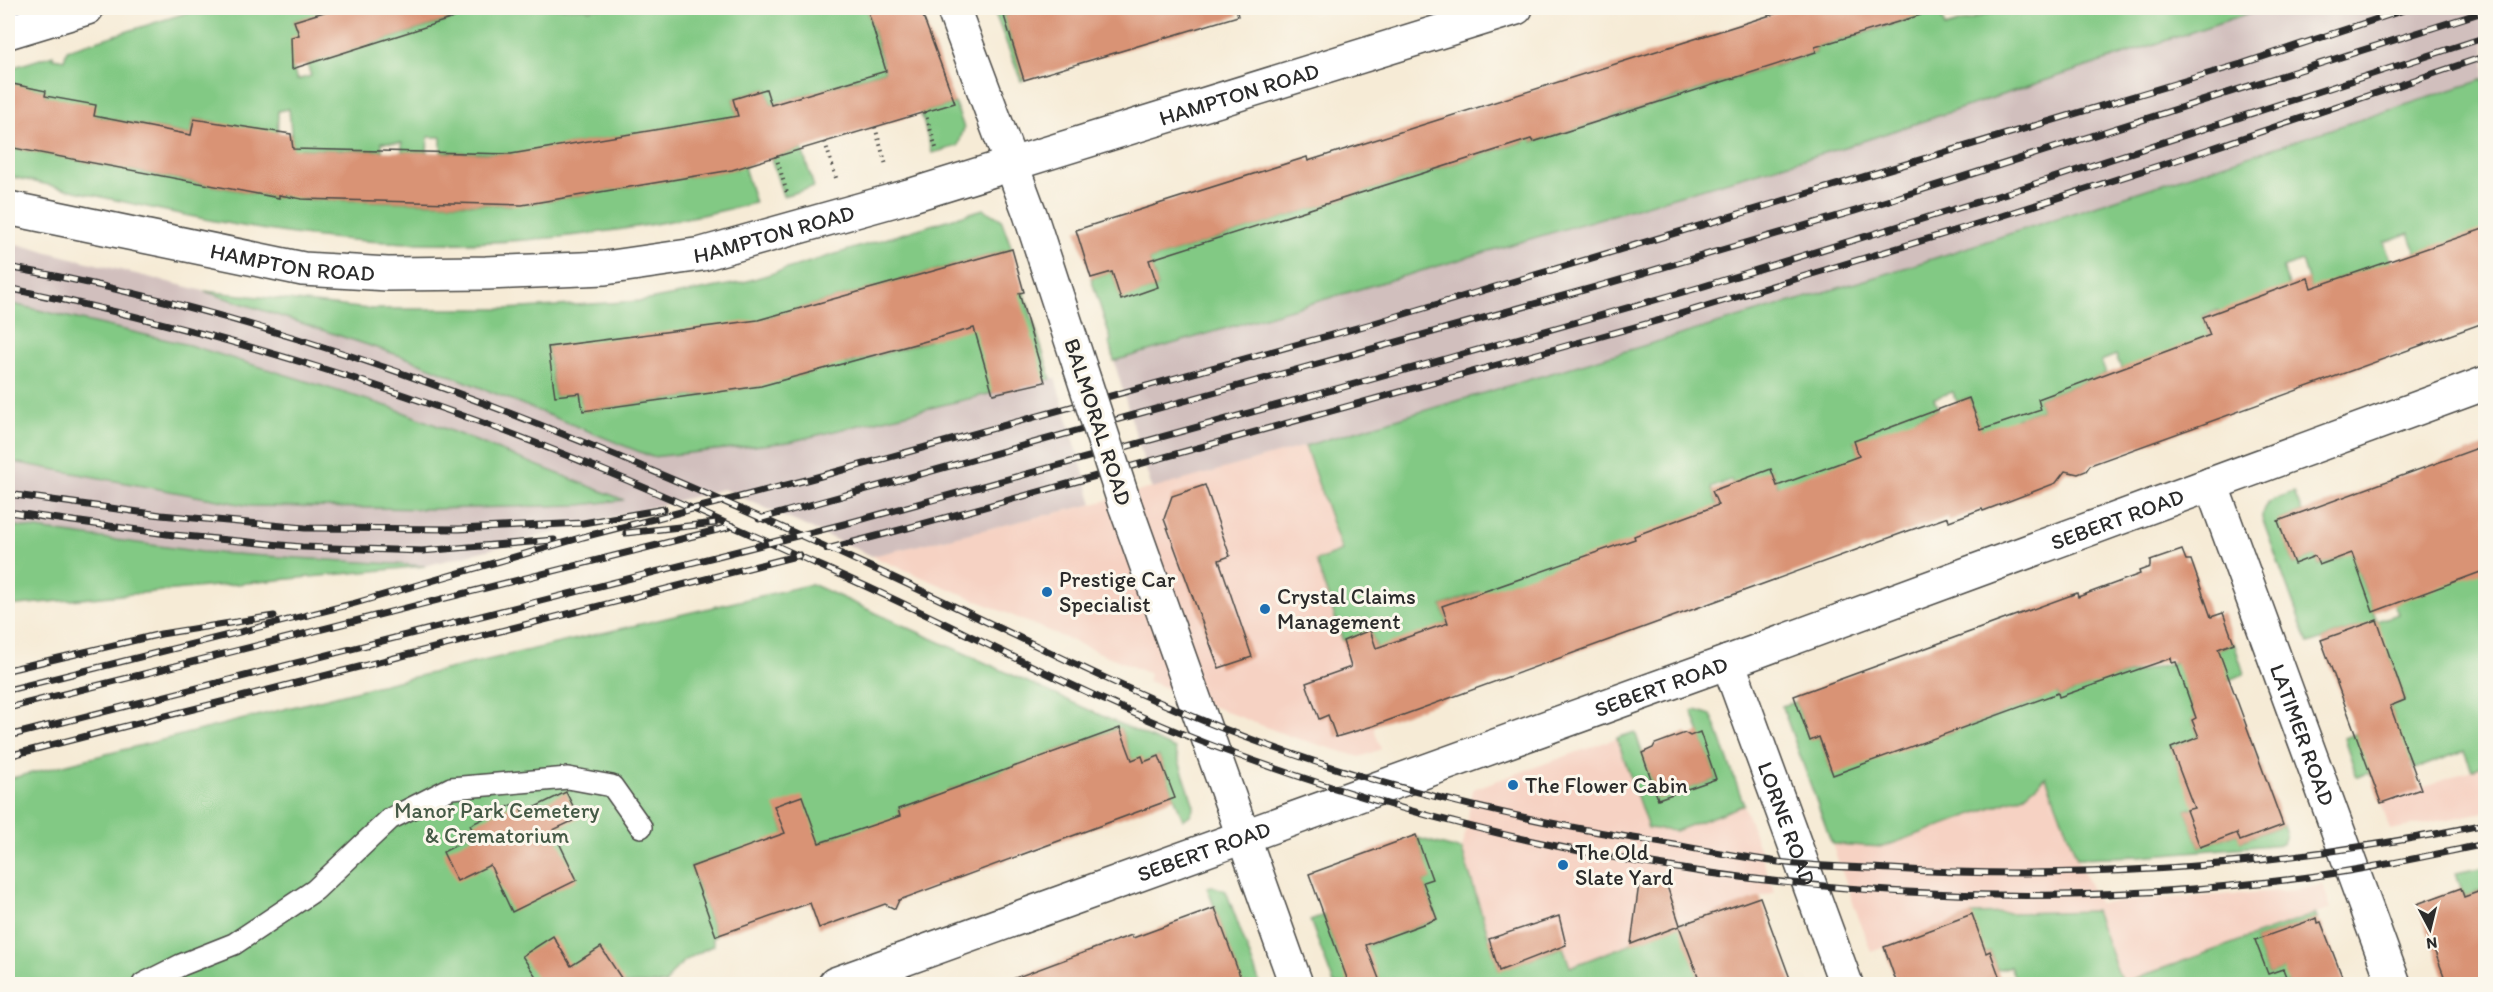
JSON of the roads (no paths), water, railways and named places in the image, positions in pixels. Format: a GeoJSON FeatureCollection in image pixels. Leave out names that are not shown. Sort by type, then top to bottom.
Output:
{"type":"FeatureCollection","features":[{"type":"Feature","properties":{"kind":"street"},"geometry":{"type":"LineString","coordinates":[[8,32],[87,8]]}},
{"type":"Feature","properties":{"kind":"street","name":"BALMORAL ROAD"},"geometry":{"type":"LineString","coordinates":[[953,8],[1011,165],[1125,505],[1296,984]]}},
{"type":"Feature","properties":{"kind":"street","name":"HAMPTON ROAD"},"geometry":{"type":"LineString","coordinates":[[8,208],[303,269],[388,274],[605,268],[702,254],[1011,165],[1516,8]]}},
{"type":"Feature","properties":{"kind":"street","name":"SEBERT ROAD"},"geometry":{"type":"LineString","coordinates":[[835,984],[911,972],[1242,837],[1728,662],[2486,383]]}},
{"type":"Feature","properties":{"kind":"street","name":"LATIMER ROAD"},"geometry":{"type":"LineString","coordinates":[[2211,484],[2394,984]]}},
{"type":"Feature","properties":{"kind":"street","name":"LORNE ROAD"},"geometry":{"type":"LineString","coordinates":[[1728,662],[1846,984]]}},
{"type":"Feature","properties":{"kind":"lane"},"geometry":{"type":"LineString","coordinates":[[143,984],[181,965],[234,944],[315,890],[390,819],[451,789],[568,778],[612,786],[641,827]]}},
{"type":"Feature","properties":{"kind":"railway"},"geometry":{"type":"LineString","coordinates":[[8,690],[352,604],[583,537],[810,479],[1371,324],[2241,64],[2410,8]]}},
{"type":"Feature","properties":{"kind":"railway"},"geometry":{"type":"LineString","coordinates":[[759,519],[1606,284],[1855,211],[2486,11]]}},
{"type":"Feature","properties":{"kind":"railway"},"geometry":{"type":"LineString","coordinates":[[8,736],[852,522],[1701,287],[2010,192],[2486,37]]}},
{"type":"Feature","properties":{"kind":"railway"},"geometry":{"type":"LineString","coordinates":[[827,549],[1660,320],[1967,227],[2183,158],[2486,56]]}},
{"type":"Feature","properties":{"kind":"railway"},"geometry":{"type":"LineString","coordinates":[[8,267],[121,290],[232,319],[343,353],[452,391],[666,477],[772,523],[1187,714],[1330,766],[1480,808],[1582,829],[1768,861],[1966,872],[2041,873],[2190,866],[2338,850],[2486,824]]}},
{"type":"Feature","properties":{"kind":"railway"},"geometry":{"type":"LineString","coordinates":[[8,288],[122,313],[291,359],[347,376],[507,432],[651,490],[746,532],[1182,734],[1360,796],[1490,831],[1622,859],[1756,879],[1890,891],[2025,895],[2160,891],[2294,879],[2366,868],[2486,844]]}},
{"type":"Feature","properties":{"kind":"railway"},"geometry":{"type":"LineString","coordinates":[[8,494],[161,515],[305,528],[459,529],[583,523],[664,509]]}},
{"type":"Feature","properties":{"kind":"railway"},"geometry":{"type":"LineString","coordinates":[[8,512],[174,535],[302,547],[422,551],[554,540]]}},
{"type":"Feature","properties":{"kind":"railway"},"geometry":{"type":"LineString","coordinates":[[626,533],[715,523]]}},
{"type":"Feature","properties":{"kind":"railway"},"geometry":{"type":"LineString","coordinates":[[8,708],[733,526]]}},
{"type":"Feature","properties":{"kind":"railway"},"geometry":{"type":"LineString","coordinates":[[8,756],[800,555]]}},
{"type":"Feature","properties":{"kind":"railway"},"geometry":{"type":"LineString","coordinates":[[8,670],[161,634],[274,616]]}},
{"type":"Feature","properties":{"kind":"place","name":"Prestige Car Specialist"},"geometry":{"type":"Point","coordinates":[1047,592]}},
{"type":"Feature","properties":{"kind":"place","name":"Crystal Claims Management"},"geometry":{"type":"Point","coordinates":[1265,609]}},
{"type":"Feature","properties":{"kind":"place","name":"The Flower Cabin"},"geometry":{"type":"Point","coordinates":[1513,785]}},
{"type":"Feature","properties":{"kind":"place","name":"The Old Slate Yard"},"geometry":{"type":"Point","coordinates":[1563,865]}},
{"type":"Feature","properties":{"kind":"park label","name":"Manor Park Cemetery & Crematorium"},"geometry":{"type":"Point","coordinates":[497,822]}}]}
